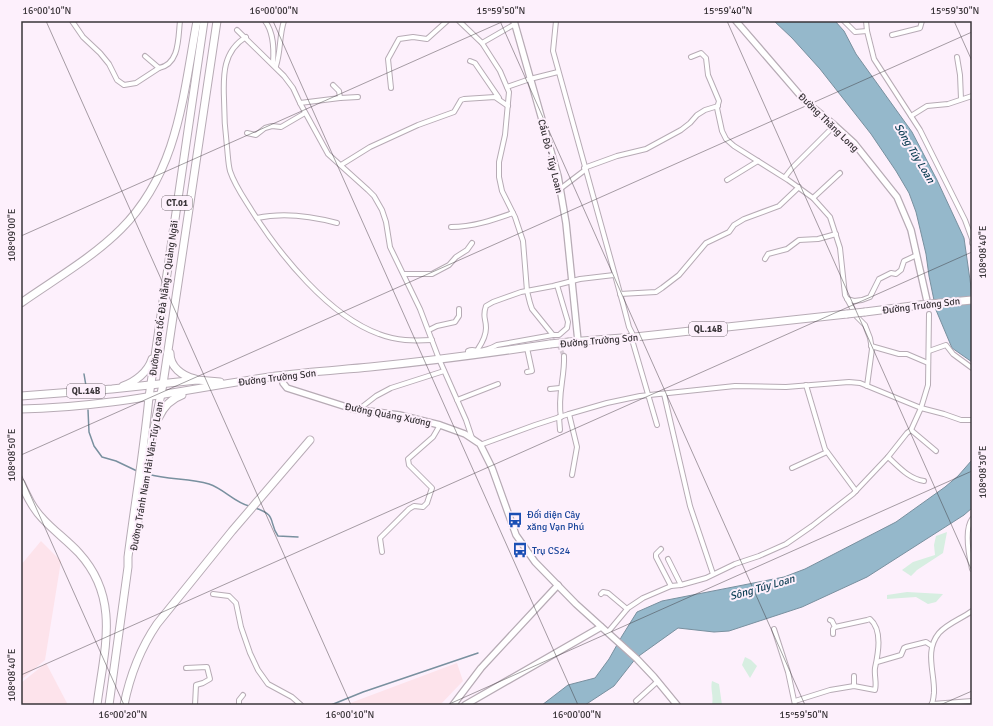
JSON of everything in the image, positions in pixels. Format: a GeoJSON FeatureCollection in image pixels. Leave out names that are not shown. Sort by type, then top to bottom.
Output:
{"type":"FeatureCollection","features":[{"type":"Feature","properties":{"kind":"highway"},"geometry":{"type":"LineString","coordinates":[[21,303],[79,262],[121,229],[136,212],[156,181],[168,156],[176,133],[197,21]]}},
{"type":"Feature","properties":{"kind":"highway","name":"Đường cao tốc Đà Nẵng - Quảng Ngãi"},"geometry":{"type":"LineString","coordinates":[[149,397],[204,21]]}},
{"type":"Feature","properties":{"kind":"highway","name":"Đường cao tốc Đà Nẵng - Quảng Ngãi"},"geometry":{"type":"LineString","coordinates":[[163,384],[217,21]]}},
{"type":"Feature","properties":{"kind":"highway","name":"Đường Trường Sơn"},"geometry":{"type":"LineString","coordinates":[[21,409],[77,406],[197,390],[226,383],[282,375],[468,356],[550,344],[635,337],[847,314],[924,303],[972,300]]}},
{"type":"Feature","properties":{"kind":"highway"},"geometry":{"type":"LineString","coordinates":[[99,390],[117,388],[130,384],[146,371],[151,364],[155,352],[160,324]]}},
{"type":"Feature","properties":{"kind":"highway"},"geometry":{"type":"LineString","coordinates":[[171,325],[170,355],[172,363],[187,377],[197,380]]}},
{"type":"Feature","properties":{"kind":"highway","name":"Đường Trường Sơn"},"geometry":{"type":"LineString","coordinates":[[21,396],[197,380],[226,383]]}},
{"type":"Feature","properties":{"kind":"highway","name":"Đường Tránh Nam Hải Vân-Túy Loan"},"geometry":{"type":"LineString","coordinates":[[144,466],[150,448],[163,384]]}},
{"type":"Feature","properties":{"kind":"highway"},"geometry":{"type":"LineString","coordinates":[[150,448],[156,424],[162,410],[166,405],[175,397],[197,390]]}},
{"type":"Feature","properties":{"kind":"highway","name":"Đường Tránh Nam Hải Vân-Túy Loan"},"geometry":{"type":"LineString","coordinates":[[109,705],[144,466],[149,397]]}},
{"type":"Feature","properties":{"kind":"highway"},"geometry":{"type":"LineString","coordinates":[[124,705],[135,664],[148,637],[166,612],[242,519],[309,441]]}},
{"type":"Feature","properties":{"kind":"highway"},"geometry":{"type":"LineString","coordinates":[[21,483],[34,508],[43,519],[78,553],[90,567],[97,579],[103,596],[106,608],[106,637],[97,705]]}},
{"type":"Feature","properties":{"kind":"street"},"geometry":{"type":"LineString","coordinates":[[72,21],[83,37],[109,64],[117,80],[124,85],[136,83],[159,68],[165,66],[175,56],[180,21]]}},
{"type":"Feature","properties":{"kind":"street"},"geometry":{"type":"LineString","coordinates":[[265,21],[271,35],[274,50],[274,65]]}},
{"type":"Feature","properties":{"kind":"street"},"geometry":{"type":"LineString","coordinates":[[274,65],[279,58],[284,21]]}},
{"type":"Feature","properties":{"kind":"street"},"geometry":{"type":"LineString","coordinates":[[391,88],[388,59],[399,38],[427,38],[447,21]]}},
{"type":"Feature","properties":{"kind":"street"},"geometry":{"type":"LineString","coordinates":[[459,21],[482,43],[500,71],[509,92],[505,135],[499,162],[499,177],[502,191],[513,213],[523,241],[527,291],[532,309],[552,335]]}},
{"type":"Feature","properties":{"kind":"street"},"geometry":{"type":"LineString","coordinates":[[556,21],[552,51],[629,327],[636,339],[632,341],[657,425]]}},
{"type":"Feature","properties":{"kind":"street","name":"Đường Thăng Long"},"geometry":{"type":"LineString","coordinates":[[736,21],[805,101],[835,125],[854,143],[897,197],[911,230],[917,255],[924,303]]}},
{"type":"Feature","properties":{"kind":"street"},"geometry":{"type":"LineString","coordinates":[[844,21],[855,32],[867,31]]}},
{"type":"Feature","properties":{"kind":"street"},"geometry":{"type":"LineString","coordinates":[[866,21],[874,59],[920,130],[955,202],[972,242]]}},
{"type":"Feature","properties":{"kind":"street"},"geometry":{"type":"LineString","coordinates":[[892,35],[920,28],[922,21]]}},
{"type":"Feature","properties":{"kind":"street"},"geometry":{"type":"LineString","coordinates":[[482,43],[515,23]]}},
{"type":"Feature","properties":{"kind":"street","name":"Cầu Đỏ - Túy Loan"},"geometry":{"type":"LineString","coordinates":[[515,23],[558,176],[566,223],[578,341]]}},
{"type":"Feature","properties":{"kind":"street"},"geometry":{"type":"LineString","coordinates":[[237,30],[274,65],[293,88],[328,154],[374,196],[382,210],[386,222],[390,247],[420,309],[444,371],[458,400],[472,438]]}},
{"type":"Feature","properties":{"kind":"street"},"geometry":{"type":"LineString","coordinates":[[246,37],[235,45],[225,68],[224,76],[224,127],[228,162],[240,192],[281,252],[311,286],[335,308],[371,331],[388,338],[404,341],[432,340]]}},
{"type":"Feature","properties":{"kind":"street"},"geometry":{"type":"LineString","coordinates":[[691,57],[701,53],[706,58],[708,75],[719,101],[718,106],[722,131],[726,139],[734,146],[799,187],[813,198],[830,216],[840,248],[845,295],[857,318],[865,326],[870,338],[871,346],[867,386]]}},
{"type":"Feature","properties":{"kind":"street"},"geometry":{"type":"LineString","coordinates":[[145,56],[159,68]]}},
{"type":"Feature","properties":{"kind":"street"},"geometry":{"type":"LineString","coordinates":[[957,57],[962,99]]}},
{"type":"Feature","properties":{"kind":"street"},"geometry":{"type":"LineString","coordinates":[[470,61],[475,63],[500,100]]}},
{"type":"Feature","properties":{"kind":"street"},"geometry":{"type":"LineString","coordinates":[[507,88],[530,79],[558,72]]}},
{"type":"Feature","properties":{"kind":"street"},"geometry":{"type":"LineString","coordinates":[[333,85],[339,91],[340,98]]}},
{"type":"Feature","properties":{"kind":"street"},"geometry":{"type":"LineString","coordinates":[[911,116],[928,106],[948,104],[972,96]]}},
{"type":"Feature","properties":{"kind":"street"},"geometry":{"type":"LineString","coordinates":[[300,103],[358,97]]}},
{"type":"Feature","properties":{"kind":"street"},"geometry":{"type":"LineString","coordinates":[[341,165],[370,147],[418,125],[454,112],[461,100],[495,97],[508,106]]}},
{"type":"Feature","properties":{"kind":"street"},"geometry":{"type":"LineString","coordinates":[[560,189],[585,169],[617,156],[646,149],[681,130],[705,110],[718,106]]}},
{"type":"Feature","properties":{"kind":"street"},"geometry":{"type":"LineString","coordinates":[[246,133],[256,135],[265,128],[272,126],[281,127],[305,113]]}},
{"type":"Feature","properties":{"kind":"street"},"geometry":{"type":"LineString","coordinates":[[785,177],[835,125]]}},
{"type":"Feature","properties":{"kind":"street"},"geometry":{"type":"LineString","coordinates":[[727,180],[758,161]]}},
{"type":"Feature","properties":{"kind":"street"},"geometry":{"type":"LineString","coordinates":[[813,198],[840,173]]}},
{"type":"Feature","properties":{"kind":"street"},"geometry":{"type":"LineString","coordinates":[[620,294],[656,292],[679,275],[706,243],[729,232],[734,225],[744,219],[779,206],[799,187]]}},
{"type":"Feature","properties":{"kind":"street"},"geometry":{"type":"LineString","coordinates":[[451,227],[476,224],[513,213]]}},
{"type":"Feature","properties":{"kind":"street"},"geometry":{"type":"LineString","coordinates":[[257,218],[284,215],[307,217],[337,223]]}},
{"type":"Feature","properties":{"kind":"street"},"geometry":{"type":"LineString","coordinates":[[765,259],[768,254],[787,249],[799,240],[818,239],[836,234]]}},
{"type":"Feature","properties":{"kind":"street"},"geometry":{"type":"LineString","coordinates":[[404,274],[432,274],[449,264],[456,257],[467,250],[472,243]]}},
{"type":"Feature","properties":{"kind":"street"},"geometry":{"type":"LineString","coordinates":[[847,299],[854,301],[870,297],[879,279],[891,273],[896,274],[901,270],[904,261],[917,255]]}},
{"type":"Feature","properties":{"kind":"street"},"geometry":{"type":"LineString","coordinates":[[478,351],[478,348],[483,342],[486,330],[483,314],[486,306],[493,302],[527,291],[580,279],[614,275]]}},
{"type":"Feature","properties":{"kind":"street"},"geometry":{"type":"LineString","coordinates":[[468,356],[468,351],[474,349],[478,351],[497,345],[559,335],[567,328],[568,322],[556,285]]}},
{"type":"Feature","properties":{"kind":"street"},"geometry":{"type":"LineString","coordinates":[[429,330],[437,326],[455,322],[459,316],[459,309]]}},
{"type":"Feature","properties":{"kind":"street"},"geometry":{"type":"LineString","coordinates":[[609,634],[627,609],[643,598],[672,586],[681,585],[713,574],[786,544],[812,526],[856,491],[888,457],[907,433],[912,430],[928,386],[929,314]]}},
{"type":"Feature","properties":{"kind":"street"},"geometry":{"type":"LineString","coordinates":[[929,351],[946,345],[953,354],[972,368]]}},
{"type":"Feature","properties":{"kind":"street"},"geometry":{"type":"LineString","coordinates":[[871,346],[899,354],[907,354],[928,363]]}},
{"type":"Feature","properties":{"kind":"street"},"geometry":{"type":"LineString","coordinates":[[527,348],[532,371],[527,372]]}},
{"type":"Feature","properties":{"kind":"street"},"geometry":{"type":"LineString","coordinates":[[560,430],[560,388],[564,367],[564,356]]}},
{"type":"Feature","properties":{"kind":"street"},"geometry":{"type":"LineString","coordinates":[[358,410],[376,396],[391,388],[444,371]]}},
{"type":"Feature","properties":{"kind":"street","name":"Đường Quảng Xương"},"geometry":{"type":"LineString","coordinates":[[282,375],[283,383],[287,388],[358,410],[399,415],[440,425],[472,438],[480,445],[492,468],[516,535],[535,562],[601,627],[637,659],[658,681]]}},
{"type":"Feature","properties":{"kind":"street"},"geometry":{"type":"LineString","coordinates":[[480,445],[535,425],[607,402],[735,386],[806,385],[849,382],[860,383],[921,408],[961,420],[972,420]]}},
{"type":"Feature","properties":{"kind":"street"},"geometry":{"type":"LineString","coordinates":[[458,400],[498,384]]}},
{"type":"Feature","properties":{"kind":"street"},"geometry":{"type":"LineString","coordinates":[[806,385],[827,452],[856,491]]}},
{"type":"Feature","properties":{"kind":"street"},"geometry":{"type":"LineString","coordinates":[[550,389],[560,388]]}},
{"type":"Feature","properties":{"kind":"street"},"geometry":{"type":"LineString","coordinates":[[664,394],[695,526],[713,574]]}},
{"type":"Feature","properties":{"kind":"street"},"geometry":{"type":"LineString","coordinates":[[569,414],[577,446],[572,475]]}},
{"type":"Feature","properties":{"kind":"street"},"geometry":{"type":"LineString","coordinates":[[382,552],[380,538],[385,531],[409,509],[414,506],[423,507],[427,503],[432,488],[409,465],[408,459],[433,437],[440,425]]}},
{"type":"Feature","properties":{"kind":"street"},"geometry":{"type":"LineString","coordinates":[[912,430],[936,450]]}},
{"type":"Feature","properties":{"kind":"street"},"geometry":{"type":"LineString","coordinates":[[792,468],[827,452]]}},
{"type":"Feature","properties":{"kind":"street"},"geometry":{"type":"LineString","coordinates":[[888,457],[909,476],[919,481],[924,481]]}},
{"type":"Feature","properties":{"kind":"street"},"geometry":{"type":"LineString","coordinates":[[972,519],[968,526],[968,537],[972,568]]}},
{"type":"Feature","properties":{"kind":"street"},"geometry":{"type":"LineString","coordinates":[[661,549],[656,554],[656,557],[672,586]]}},
{"type":"Feature","properties":{"kind":"street"},"geometry":{"type":"LineString","coordinates":[[668,559],[681,585]]}},
{"type":"Feature","properties":{"kind":"street"},"geometry":{"type":"LineString","coordinates":[[453,705],[481,668],[558,585]]}},
{"type":"Feature","properties":{"kind":"street"},"geometry":{"type":"LineString","coordinates":[[601,594],[603,592],[608,593],[627,609]]}},
{"type":"Feature","properties":{"kind":"street"},"geometry":{"type":"LineString","coordinates":[[214,594],[229,596],[236,603],[241,627],[250,653],[258,670],[268,684],[292,697],[301,705]]}},
{"type":"Feature","properties":{"kind":"street"},"geometry":{"type":"LineString","coordinates":[[972,611],[946,626],[938,635],[932,646],[931,661],[934,690],[933,702],[931,705],[972,701]]}},
{"type":"Feature","properties":{"kind":"street"},"geometry":{"type":"LineString","coordinates":[[774,629],[788,672],[795,703],[830,690],[854,686],[875,690],[878,633],[876,626],[870,619],[835,628]]}},
{"type":"Feature","properties":{"kind":"street"},"geometry":{"type":"LineString","coordinates":[[830,620],[835,628],[833,629],[833,634]]}},
{"type":"Feature","properties":{"kind":"street"},"geometry":{"type":"LineString","coordinates":[[466,705],[601,627]]}},
{"type":"Feature","properties":{"kind":"street"},"geometry":{"type":"LineString","coordinates":[[877,662],[900,654],[906,647],[926,642],[932,646]]}},
{"type":"Feature","properties":{"kind":"street"},"geometry":{"type":"LineString","coordinates":[[186,668],[207,667],[210,679],[196,685],[196,705]]}},
{"type":"Feature","properties":{"kind":"street"},"geometry":{"type":"LineString","coordinates":[[854,676],[854,686]]}},
{"type":"Feature","properties":{"kind":"street"},"geometry":{"type":"LineString","coordinates":[[636,701],[658,681],[677,705]]}},
{"type":"Feature","properties":{"kind":"street"},"geometry":{"type":"LineString","coordinates":[[239,705],[239,700],[243,694]]}},
{"type":"Feature","properties":{"kind":"shaded area"},"geometry":{"type":"Polygon","coordinates":[[[41,541],[61,561],[45,660],[21,680],[21,565],[41,541]]]}},
{"type":"Feature","properties":{"kind":"shaded area"},"geometry":{"type":"Polygon","coordinates":[[[46,663],[68,705],[21,705],[21,683],[46,663]]]}},
{"type":"Feature","properties":{"kind":"shaded area"},"geometry":{"type":"Polygon","coordinates":[[[457,663],[463,681],[440,705],[345,705],[457,663]]]}},
{"type":"Feature","properties":{"kind":"green space"},"geometry":{"type":"Polygon","coordinates":[[[947,532],[943,553],[917,570],[911,576],[902,570],[913,562],[935,555],[934,545],[936,536],[947,532]]]}},
{"type":"Feature","properties":{"kind":"green space"},"geometry":{"type":"Polygon","coordinates":[[[907,592],[943,594],[936,602],[928,604],[916,597],[887,599],[887,595],[907,592]]]}},
{"type":"Feature","properties":{"kind":"green space"},"geometry":{"type":"Polygon","coordinates":[[[745,657],[757,666],[750,678],[742,665],[745,657]]]}},
{"type":"Feature","properties":{"kind":"green space"},"geometry":{"type":"Polygon","coordinates":[[[712,681],[719,684],[722,705],[712,705],[712,681]]]}},
{"type":"Feature","properties":{"kind":"water","name":"Sông Túy Loan"},"geometry":{"type":"Polygon","coordinates":[[[774,21],[835,21],[844,31],[856,54],[912,132],[937,180],[964,238],[972,294],[972,362],[952,348],[936,310],[926,254],[916,212],[909,193],[871,134],[820,69],[792,38],[774,21]]]}},
{"type":"Feature","properties":{"kind":"water","name":"Sông Túy Loan"},"geometry":{"type":"Polygon","coordinates":[[[972,460],[972,508],[964,515],[867,577],[802,607],[729,631],[714,632],[678,628],[636,658],[614,686],[585,705],[542,705],[568,685],[595,678],[609,659],[637,612],[662,601],[784,577],[805,569],[896,522],[945,487],[958,476],[972,460]]]}},
{"type":"Feature","properties":{"kind":"waterway"},"geometry":{"type":"LineString","coordinates":[[84,374],[86,386]]}},
{"type":"Feature","properties":{"kind":"waterway"},"geometry":{"type":"LineString","coordinates":[[88,410],[89,432],[94,446],[102,457],[116,461],[137,471]]}},
{"type":"Feature","properties":{"kind":"waterway"},"geometry":{"type":"LineString","coordinates":[[148,474],[209,484],[239,502],[249,506]]}},
{"type":"Feature","properties":{"kind":"waterway"},"geometry":{"type":"LineString","coordinates":[[255,508],[267,513],[270,516],[278,536],[298,537]]}},
{"type":"Feature","properties":{"kind":"waterway"},"geometry":{"type":"LineString","coordinates":[[331,705],[363,692],[478,653]]}},
{"type":"Feature","properties":{"kind":"tunnel"},"geometry":{"type":"LineString","coordinates":[[553,335],[564,356]]}},
{"type":"Feature","properties":{"kind":"place","name":"Đối diện Cây xăng Vạn Phú"},"geometry":{"type":"Point","coordinates":[515,520]}},
{"type":"Feature","properties":{"kind":"place","name":"Trụ CS24"},"geometry":{"type":"Point","coordinates":[520,550]}}]}
